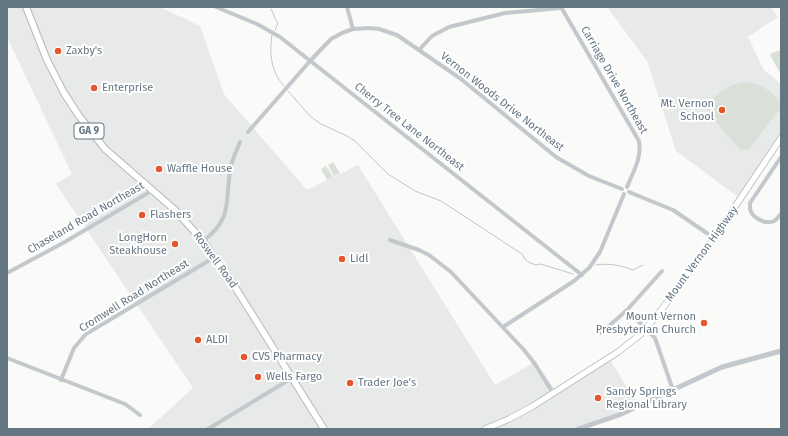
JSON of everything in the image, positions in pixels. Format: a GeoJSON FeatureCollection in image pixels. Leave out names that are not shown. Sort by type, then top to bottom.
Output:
{"type":"FeatureCollection","features":[{"type":"Feature","properties":{"kind":"main road","name":"Roswell Road"},"geometry":{"type":"LineString","coordinates":[[26,7],[47,60],[64,93],[79,116],[105,149],[175,210],[215,257],[324,429]]}},
{"type":"Feature","properties":{"kind":"main road","name":"Mount Vernon Highway"},"geometry":{"type":"LineString","coordinates":[[485,429],[521,413],[554,393],[618,352],[646,328],[659,313],[714,238],[781,138]]}},
{"type":"Feature","properties":{"kind":"street","name":"Cherry Tree Lane Northeast"},"geometry":{"type":"LineString","coordinates":[[216,7],[268,30],[310,61],[582,275]]}},
{"type":"Feature","properties":{"kind":"street"},"geometry":{"type":"LineString","coordinates":[[347,7],[353,29]]}},
{"type":"Feature","properties":{"kind":"street"},"geometry":{"type":"LineString","coordinates":[[419,50],[432,36],[449,27],[505,13],[561,7]]}},
{"type":"Feature","properties":{"kind":"street","name":"Carriage Drive Northeast"},"geometry":{"type":"LineString","coordinates":[[561,7],[639,141],[639,158],[627,187]]}},
{"type":"Feature","properties":{"kind":"street","name":"Vernon Woods Drive Northeast"},"geometry":{"type":"LineString","coordinates":[[248,132],[331,39],[353,29],[370,28],[386,30],[419,50],[461,79],[556,157],[589,176],[622,189]]}},
{"type":"Feature","properties":{"kind":"street"},"geometry":{"type":"LineString","coordinates":[[202,241],[214,231],[225,214],[228,202],[231,166],[240,142]]}},
{"type":"Feature","properties":{"kind":"street"},"geometry":{"type":"LineString","coordinates":[[781,157],[750,203],[750,209],[754,217],[766,222],[774,221],[781,214]]}},
{"type":"Feature","properties":{"kind":"street"},"geometry":{"type":"LineString","coordinates":[[503,327],[582,275],[593,263],[600,252],[624,194],[622,189],[627,187],[629,192]]}},
{"type":"Feature","properties":{"kind":"street","name":"Chaseland Road Northeast"},"geometry":{"type":"LineString","coordinates":[[7,273],[70,239],[153,190]]}},
{"type":"Feature","properties":{"kind":"street"},"geometry":{"type":"LineString","coordinates":[[624,194],[628,194],[629,192],[673,210],[714,238]]}},
{"type":"Feature","properties":{"kind":"street"},"geometry":{"type":"LineString","coordinates":[[390,240],[419,250],[440,262],[451,272],[530,357],[554,393]]}},
{"type":"Feature","properties":{"kind":"street","name":"Cromwell Road Northeast"},"geometry":{"type":"LineString","coordinates":[[61,380],[74,348],[86,334],[215,257]]}},
{"type":"Feature","properties":{"kind":"street"},"geometry":{"type":"LineString","coordinates":[[601,333],[627,310],[662,271]]}},
{"type":"Feature","properties":{"kind":"street"},"geometry":{"type":"LineString","coordinates":[[627,310],[655,338],[673,390]]}},
{"type":"Feature","properties":{"kind":"street"},"geometry":{"type":"LineString","coordinates":[[578,429],[618,415],[722,367],[781,351]]}},
{"type":"Feature","properties":{"kind":"street"},"geometry":{"type":"LineString","coordinates":[[7,358],[125,404],[140,415]]}},
{"type":"Feature","properties":{"kind":"street"},"geometry":{"type":"LineString","coordinates":[[208,429],[292,378]]}},
{"type":"Feature","properties":{"kind":"shaded area"},"geometry":{"type":"Polygon","coordinates":[[[7,7],[160,7],[200,26],[224,94],[307,190],[358,165],[495,385],[535,362],[557,392],[610,360],[640,408],[579,429],[148,429],[193,388],[56,184],[72,174],[7,37],[7,7]]]}},
{"type":"Feature","properties":{"kind":"shaded area","name":"Mt. Vernon School"},"geometry":{"type":"Polygon","coordinates":[[[607,7],[771,7],[778,17],[748,37],[764,70],[781,84],[781,136],[742,200],[676,151],[647,61],[607,7]]]}},
{"type":"Feature","properties":{"kind":"shaded area"},"geometry":{"type":"Polygon","coordinates":[[[781,50],[781,75],[770,55],[781,50]]]}},
{"type":"Feature","properties":{"kind":"shaded area"},"geometry":{"type":"Polygon","coordinates":[[[746,82],[757,84],[769,91],[779,101],[781,108],[749,149],[741,150],[726,134],[705,107],[727,87],[746,82]]]}},
{"type":"Feature","properties":{"kind":"shaded area"},"geometry":{"type":"Polygon","coordinates":[[[333,162],[340,173],[334,176],[328,165],[333,162]]]}},
{"type":"Feature","properties":{"kind":"shaded area"},"geometry":{"type":"Polygon","coordinates":[[[326,166],[333,177],[327,180],[321,169],[326,166]]]}},
{"type":"Feature","properties":{"kind":"waterway"},"geometry":{"type":"LineString","coordinates":[[271,9],[278,23],[275,30]]}},
{"type":"Feature","properties":{"kind":"waterway"},"geometry":{"type":"LineString","coordinates":[[272,35],[272,62],[276,75],[284,86]]}},
{"type":"Feature","properties":{"kind":"waterway"},"geometry":{"type":"LineString","coordinates":[[288,91],[311,117],[321,124],[355,141],[388,174],[415,191],[441,201],[522,254],[530,263],[536,265],[541,264],[573,274]]}},
{"type":"Feature","properties":{"kind":"waterway"},"geometry":{"type":"LineString","coordinates":[[596,265],[614,265],[633,270],[643,265]]}},
{"type":"Feature","properties":{"kind":"place","name":"Zaxby's"},"geometry":{"type":"Point","coordinates":[58,51]}},
{"type":"Feature","properties":{"kind":"place","name":"Enterprise"},"geometry":{"type":"Point","coordinates":[94,88]}},
{"type":"Feature","properties":{"kind":"place","name":"Mt. Vernon School"},"geometry":{"type":"Point","coordinates":[722,110]}},
{"type":"Feature","properties":{"kind":"place","name":"Waffle House"},"geometry":{"type":"Point","coordinates":[159,169]}},
{"type":"Feature","properties":{"kind":"place","name":"Flashers"},"geometry":{"type":"Point","coordinates":[142,215]}},
{"type":"Feature","properties":{"kind":"place","name":"LongHorn Steakhouse"},"geometry":{"type":"Point","coordinates":[175,244]}},
{"type":"Feature","properties":{"kind":"place","name":"Lidl"},"geometry":{"type":"Point","coordinates":[342,259]}},
{"type":"Feature","properties":{"kind":"place","name":"Mount Vernon Presbyterian Church"},"geometry":{"type":"Point","coordinates":[704,323]}},
{"type":"Feature","properties":{"kind":"place","name":"ALDI"},"geometry":{"type":"Point","coordinates":[198,340]}},
{"type":"Feature","properties":{"kind":"place","name":"CVS Pharmacy"},"geometry":{"type":"Point","coordinates":[244,357]}},
{"type":"Feature","properties":{"kind":"place","name":"Wells Fargo"},"geometry":{"type":"Point","coordinates":[258,377]}},
{"type":"Feature","properties":{"kind":"place","name":"Trader Joe's"},"geometry":{"type":"Point","coordinates":[350,383]}},
{"type":"Feature","properties":{"kind":"place","name":"Sandy Springs Regional Library"},"geometry":{"type":"Point","coordinates":[598,398]}}]}
